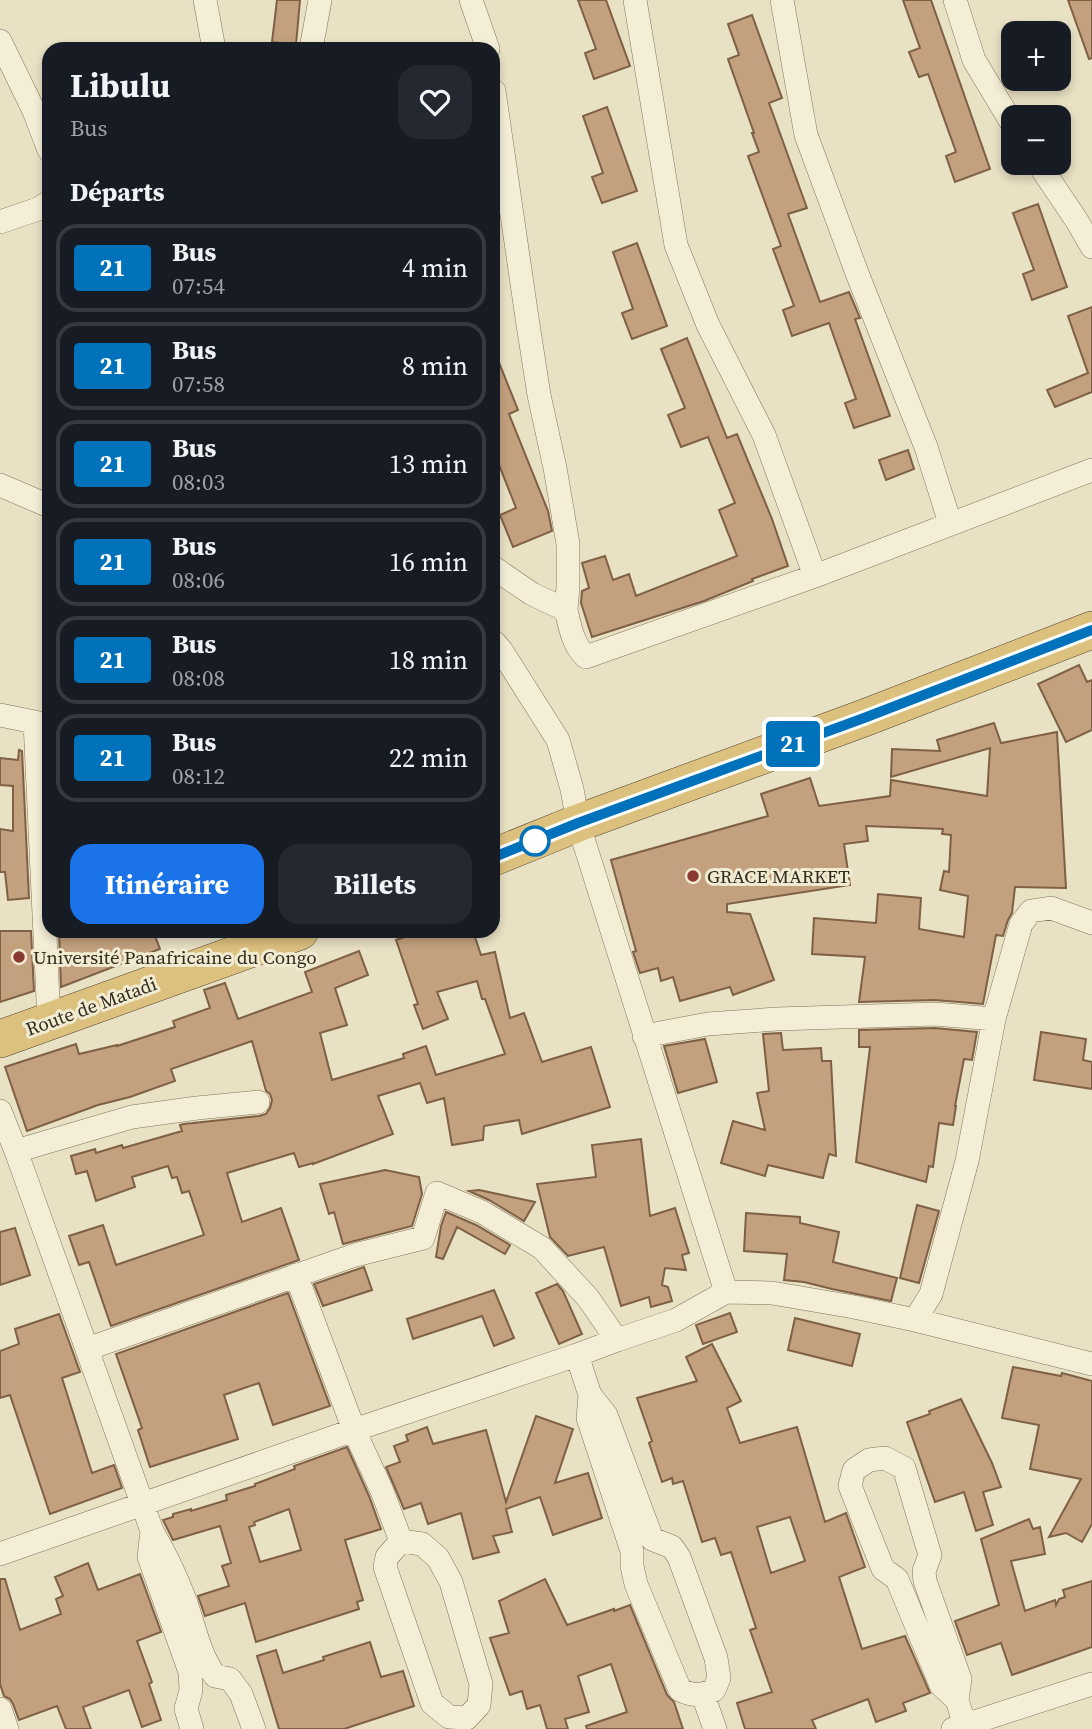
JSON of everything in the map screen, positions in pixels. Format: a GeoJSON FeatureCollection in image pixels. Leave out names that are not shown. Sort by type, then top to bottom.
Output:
{"type":"FeatureCollection","features":[{"type":"Feature","properties":{"kind":"highway"},"geometry":{"type":"LineString","coordinates":[[500,855],[1092,629]]}},
{"type":"Feature","properties":{"kind":"highway","name":"Route de Matadi"},"geometry":{"type":"LineString","coordinates":[[0,1039],[280,938]]}},
{"type":"Feature","properties":{"kind":"street"},"geometry":{"type":"LineString","coordinates":[[205,0],[213,42]]}},
{"type":"Feature","properties":{"kind":"street"},"geometry":{"type":"LineString","coordinates":[[312,42],[320,0]]}},
{"type":"Feature","properties":{"kind":"street"},"geometry":{"type":"LineString","coordinates":[[471,0],[486,42]]}},
{"type":"Feature","properties":{"kind":"street"},"geometry":{"type":"LineString","coordinates":[[635,0],[676,245],[708,325],[764,435],[815,576]]}},
{"type":"Feature","properties":{"kind":"street"},"geometry":{"type":"LineString","coordinates":[[782,0],[806,135],[926,447],[950,523]]}},
{"type":"Feature","properties":{"kind":"street"},"geometry":{"type":"LineString","coordinates":[[955,0],[974,60],[1001,105]]}},
{"type":"Feature","properties":{"kind":"street"},"geometry":{"type":"LineString","coordinates":[[0,41],[42,132]]}},
{"type":"Feature","properties":{"kind":"street"},"geometry":{"type":"LineString","coordinates":[[500,131],[540,395],[568,544],[566,610],[571,633],[586,657],[815,576],[1092,470]]}},
{"type":"Feature","properties":{"kind":"street"},"geometry":{"type":"LineString","coordinates":[[1046,175],[1092,247]]}},
{"type":"Feature","properties":{"kind":"street"},"geometry":{"type":"LineString","coordinates":[[0,222],[42,206]]}},
{"type":"Feature","properties":{"kind":"street"},"geometry":{"type":"LineString","coordinates":[[0,485],[42,503]]}},
{"type":"Feature","properties":{"kind":"street"},"geometry":{"type":"LineString","coordinates":[[500,572],[532,594],[566,610]]}},
{"type":"Feature","properties":{"kind":"street"},"geometry":{"type":"LineString","coordinates":[[500,649],[558,740],[572,789],[578,823],[726,1292]]}},
{"type":"Feature","properties":{"kind":"street"},"geometry":{"type":"LineString","coordinates":[[0,715],[42,724]]}},
{"type":"Feature","properties":{"kind":"street"},"geometry":{"type":"LineString","coordinates":[[915,1320],[931,1294],[967,1161],[994,1018],[1021,924],[1031,911],[1051,908],[1092,923]]}},
{"type":"Feature","properties":{"kind":"street"},"geometry":{"type":"LineString","coordinates":[[47,938],[49,1021]]}},
{"type":"Feature","properties":{"kind":"street"},"geometry":{"type":"LineString","coordinates":[[644,1036],[708,1024],[776,1019],[934,1014],[994,1018]]}},
{"type":"Feature","properties":{"kind":"street"},"geometry":{"type":"LineString","coordinates":[[16,1151],[132,1117],[258,1102]]}},
{"type":"Feature","properties":{"kind":"street"},"geometry":{"type":"LineString","coordinates":[[0,1111],[142,1505],[184,1599],[199,1670],[186,1709],[192,1729]]}},
{"type":"Feature","properties":{"kind":"street"},"geometry":{"type":"LineString","coordinates":[[86,1349],[355,1255],[423,1238],[437,1193],[482,1212],[542,1248],[588,1298],[617,1339]]}},
{"type":"Feature","properties":{"kind":"street"},"geometry":{"type":"LineString","coordinates":[[296,1275],[354,1430],[401,1541]]}},
{"type":"Feature","properties":{"kind":"street"},"geometry":{"type":"LineString","coordinates":[[0,1553],[676,1320],[726,1292],[772,1293],[854,1307],[1092,1364]]}},
{"type":"Feature","properties":{"kind":"street"},"geometry":{"type":"LineString","coordinates":[[577,1355],[590,1395],[606,1415],[638,1530],[632,1551],[636,1584],[680,1690],[691,1695],[703,1695],[714,1690],[719,1678],[716,1658],[678,1557],[672,1547],[638,1530]]}},
{"type":"Feature","properties":{"kind":"street"},"geometry":{"type":"LineString","coordinates":[[957,1700],[941,1685],[897,1579],[883,1569],[850,1486],[854,1470],[869,1460],[885,1458],[904,1468],[930,1555],[924,1571],[925,1581],[960,1679],[957,1700],[961,1728],[1092,1684]]}},
{"type":"Feature","properties":{"kind":"street"},"geometry":{"type":"LineString","coordinates":[[401,1541],[422,1544],[438,1558],[451,1582],[481,1684],[479,1704],[469,1724],[449,1717],[432,1703],[385,1567],[387,1557],[401,1541]]}},
{"type":"Feature","properties":{"kind":"street"},"geometry":{"type":"LineString","coordinates":[[901,1589],[925,1581]]}},
{"type":"Feature","properties":{"kind":"street"},"geometry":{"type":"LineString","coordinates":[[199,1670],[230,1679],[241,1694],[254,1729]]}},
{"type":"Feature","properties":{"kind":"street"},"geometry":{"type":"LineString","coordinates":[[703,1695],[715,1729]]}},
{"type":"Feature","properties":{"kind":"street"},"geometry":{"type":"LineString","coordinates":[[0,1709],[7,1729]]}},
{"type":"Feature","properties":{"kind":"building"},"geometry":{"type":"Polygon","coordinates":[[[277,0],[300,0],[296,42],[272,42],[277,0]]]}},
{"type":"Feature","properties":{"kind":"building"},"geometry":{"type":"Polygon","coordinates":[[[578,0],[606,0],[630,66],[594,79],[585,53],[596,49],[578,0]]]}},
{"type":"Feature","properties":{"kind":"building"},"geometry":{"type":"Polygon","coordinates":[[[903,0],[931,0],[990,169],[955,182],[946,156],[956,152],[928,74],[919,77],[909,52],[920,48],[903,0]]]}},
{"type":"Feature","properties":{"kind":"building"},"geometry":{"type":"Polygon","coordinates":[[[1068,0],[1092,0],[1092,58],[1089,59],[1068,0]]]}},
{"type":"Feature","properties":{"kind":"building"},"geometry":{"type":"Polygon","coordinates":[[[752,15],[782,98],[769,103],[807,208],[788,214],[820,302],[849,292],[860,318],[855,319],[890,416],[854,428],[845,403],[856,399],[829,323],[792,336],[783,310],[794,306],[773,249],[781,246],[748,156],[759,152],[728,59],[739,55],[728,24],[752,15]]]}},
{"type":"Feature","properties":{"kind":"building"},"geometry":{"type":"Polygon","coordinates":[[[607,107],[637,191],[602,203],[592,177],[603,173],[583,116],[607,107]]]}},
{"type":"Feature","properties":{"kind":"building"},"geometry":{"type":"Polygon","coordinates":[[[1038,204],[1067,287],[1032,300],[1023,274],[1034,270],[1013,213],[1038,204]]]}},
{"type":"Feature","properties":{"kind":"building"},"geometry":{"type":"Polygon","coordinates":[[[637,243],[667,326],[632,339],[622,313],[633,309],[613,252],[637,243]]]}},
{"type":"Feature","properties":{"kind":"building"},"geometry":{"type":"Polygon","coordinates":[[[1092,307],[1092,392],[1055,407],[1047,390],[1088,373],[1068,316],[1092,307]]]}},
{"type":"Feature","properties":{"kind":"building"},"geometry":{"type":"Polygon","coordinates":[[[687,338],[727,438],[737,434],[788,566],[704,601],[592,637],[581,603],[582,591],[589,588],[582,563],[605,556],[613,580],[629,574],[636,596],[737,556],[719,510],[735,503],[708,437],[681,447],[668,415],[685,408],[661,349],[687,338]]]}},
{"type":"Feature","properties":{"kind":"building"},"geometry":{"type":"Polygon","coordinates":[[[500,365],[518,410],[509,414],[548,511],[552,531],[513,547],[500,515],[516,508],[500,467],[500,365]]]}},
{"type":"Feature","properties":{"kind":"building"},"geometry":{"type":"Polygon","coordinates":[[[908,450],[914,469],[886,480],[879,460],[908,450]]]}},
{"type":"Feature","properties":{"kind":"building"},"geometry":{"type":"Polygon","coordinates":[[[1079,665],[1087,682],[1092,680],[1092,730],[1066,742],[1038,684],[1079,665]]]}},
{"type":"Feature","properties":{"kind":"building"},"geometry":{"type":"Polygon","coordinates":[[[994,723],[1001,743],[1057,732],[1066,888],[1015,887],[1012,913],[1003,936],[996,935],[983,1004],[935,1000],[859,1002],[865,957],[812,954],[814,918],[876,923],[878,894],[921,898],[919,929],[964,937],[968,896],[940,890],[944,871],[949,872],[951,835],[942,834],[943,829],[866,826],[868,841],[844,844],[850,885],[727,904],[727,912],[750,914],[774,980],[733,995],[730,987],[680,1001],[673,977],[661,981],[658,968],[640,973],[611,860],[768,816],[761,794],[810,778],[819,806],[890,796],[891,780],[987,796],[990,748],[891,777],[892,749],[940,751],[937,740],[994,723]]]}},
{"type":"Feature","properties":{"kind":"building"},"geometry":{"type":"Polygon","coordinates":[[[19,750],[22,751],[29,898],[8,900],[5,872],[0,872],[0,829],[13,831],[13,786],[0,785],[0,758],[18,760],[19,750]]]}},
{"type":"Feature","properties":{"kind":"building","name":"Université Panafricaine du Congo"},"geometry":{"type":"Polygon","coordinates":[[[0,931],[31,931],[34,991],[0,1002],[0,931]]]}},
{"type":"Feature","properties":{"kind":"building"},"geometry":{"type":"Polygon","coordinates":[[[59,938],[156,938],[160,949],[61,987],[59,938]]]}},
{"type":"Feature","properties":{"kind":"building"},"geometry":{"type":"Polygon","coordinates":[[[475,938],[481,955],[495,952],[510,1018],[524,1013],[542,1062],[591,1047],[610,1107],[522,1134],[519,1120],[484,1126],[483,1140],[452,1145],[444,1098],[427,1103],[420,1083],[378,1096],[393,1134],[313,1164],[299,1167],[294,1153],[227,1173],[242,1222],[281,1208],[299,1260],[111,1326],[89,1262],[79,1265],[69,1236],[103,1225],[116,1265],[204,1235],[189,1191],[182,1193],[177,1177],[172,1178],[168,1166],[132,1177],[135,1187],[96,1201],[87,1171],[76,1174],[71,1156],[95,1149],[96,1153],[122,1145],[123,1148],[182,1131],[180,1125],[184,1124],[266,1114],[272,1100],[266,1091],[252,1041],[171,1069],[175,1081],[27,1131],[5,1067],[76,1044],[79,1054],[117,1046],[175,1027],[173,1021],[210,1008],[204,990],[225,983],[238,1019],[312,992],[305,972],[359,951],[368,975],[335,988],[347,1025],[320,1033],[332,1080],[404,1058],[403,1054],[426,1046],[436,1075],[505,1054],[477,981],[437,992],[448,1019],[423,1029],[414,1005],[418,1004],[396,940],[475,938]]]}},
{"type":"Feature","properties":{"kind":"building"},"geometry":{"type":"Polygon","coordinates":[[[935,1028],[977,1032],[972,1060],[964,1059],[953,1125],[939,1123],[933,1167],[929,1166],[926,1182],[856,1162],[870,1047],[859,1047],[859,1030],[935,1028]]]}},
{"type":"Feature","properties":{"kind":"building"},"geometry":{"type":"Polygon","coordinates":[[[1041,1032],[1086,1039],[1083,1060],[1092,1062],[1092,1089],[1034,1080],[1041,1032]]]}},
{"type":"Feature","properties":{"kind":"building"},"geometry":{"type":"Polygon","coordinates":[[[781,1033],[783,1050],[821,1048],[822,1061],[831,1061],[836,1156],[829,1154],[823,1178],[768,1165],[765,1176],[721,1163],[733,1121],[765,1130],[757,1093],[769,1091],[763,1034],[781,1033]]]}},
{"type":"Feature","properties":{"kind":"building"},"geometry":{"type":"Polygon","coordinates":[[[705,1039],[717,1082],[678,1093],[664,1046],[705,1039]]]}},
{"type":"Feature","properties":{"kind":"building"},"geometry":{"type":"Polygon","coordinates":[[[641,1139],[650,1216],[675,1208],[689,1253],[682,1255],[686,1270],[665,1268],[662,1285],[668,1287],[672,1301],[651,1307],[649,1297],[621,1306],[604,1247],[568,1256],[550,1237],[537,1184],[596,1177],[592,1145],[641,1139]]]}},
{"type":"Feature","properties":{"kind":"building"},"geometry":{"type":"Polygon","coordinates":[[[385,1170],[419,1177],[422,1194],[412,1226],[343,1244],[334,1212],[329,1214],[320,1184],[385,1170]]]}},
{"type":"Feature","properties":{"kind":"building"},"geometry":{"type":"Polygon","coordinates":[[[479,1190],[535,1202],[524,1221],[469,1191],[479,1190]]]}},
{"type":"Feature","properties":{"kind":"building"},"geometry":{"type":"Polygon","coordinates":[[[917,1205],[939,1211],[919,1283],[900,1278],[917,1205]]]}},
{"type":"Feature","properties":{"kind":"building"},"geometry":{"type":"Polygon","coordinates":[[[446,1212],[476,1225],[510,1245],[505,1254],[457,1227],[443,1259],[436,1257],[446,1212]]]}},
{"type":"Feature","properties":{"kind":"building"},"geometry":{"type":"Polygon","coordinates":[[[746,1213],[800,1217],[800,1223],[839,1232],[833,1262],[897,1278],[891,1301],[784,1280],[787,1254],[744,1251],[746,1213]]]}},
{"type":"Feature","properties":{"kind":"building"},"geometry":{"type":"Polygon","coordinates":[[[15,1228],[30,1275],[0,1285],[0,1232],[15,1228]]]}},
{"type":"Feature","properties":{"kind":"building"},"geometry":{"type":"Polygon","coordinates":[[[364,1267],[372,1290],[323,1306],[314,1284],[364,1267]]]}},
{"type":"Feature","properties":{"kind":"building"},"geometry":{"type":"Polygon","coordinates":[[[557,1284],[563,1291],[582,1334],[559,1344],[536,1293],[557,1284]]]}},
{"type":"Feature","properties":{"kind":"building"},"geometry":{"type":"Polygon","coordinates":[[[494,1290],[514,1338],[494,1346],[482,1316],[413,1339],[407,1319],[494,1290]]]}},
{"type":"Feature","properties":{"kind":"building"},"geometry":{"type":"Polygon","coordinates":[[[288,1293],[330,1406],[273,1425],[259,1383],[224,1395],[238,1439],[150,1467],[138,1430],[142,1428],[116,1354],[288,1293]]]}},
{"type":"Feature","properties":{"kind":"building"},"geometry":{"type":"Polygon","coordinates":[[[730,1313],[737,1332],[703,1344],[696,1325],[730,1313]]]}},
{"type":"Feature","properties":{"kind":"building"},"geometry":{"type":"Polygon","coordinates":[[[59,1314],[80,1372],[62,1378],[92,1473],[114,1465],[122,1488],[50,1514],[10,1395],[0,1398],[0,1351],[19,1344],[15,1329],[59,1314]]]}},
{"type":"Feature","properties":{"kind":"building"},"geometry":{"type":"Polygon","coordinates":[[[795,1318],[860,1334],[852,1366],[788,1350],[795,1318]]]}},
{"type":"Feature","properties":{"kind":"building"},"geometry":{"type":"Polygon","coordinates":[[[712,1344],[741,1401],[727,1408],[740,1443],[797,1427],[825,1522],[846,1513],[865,1567],[839,1577],[862,1649],[905,1636],[930,1693],[903,1703],[906,1711],[876,1722],[868,1699],[812,1720],[816,1729],[745,1729],[737,1703],[772,1692],[750,1630],[756,1628],[731,1552],[721,1555],[715,1538],[702,1542],[683,1481],[673,1484],[672,1478],[662,1482],[649,1443],[652,1441],[637,1398],[697,1381],[686,1357],[712,1344]],[[790,1517],[757,1527],[771,1573],[805,1561],[790,1517]]]}},
{"type":"Feature","properties":{"kind":"building"},"geometry":{"type":"Polygon","coordinates":[[[1013,1367],[1061,1376],[1062,1373],[1092,1381],[1092,1524],[1082,1542],[1066,1533],[1049,1537],[1081,1479],[1030,1469],[1039,1425],[1002,1418],[1013,1367]]]}},
{"type":"Feature","properties":{"kind":"building"},"geometry":{"type":"Polygon","coordinates":[[[961,1399],[1001,1487],[983,1492],[993,1525],[976,1531],[964,1492],[935,1502],[907,1422],[961,1399]]]}},
{"type":"Feature","properties":{"kind":"building"},"geometry":{"type":"Polygon","coordinates":[[[536,1416],[573,1429],[555,1483],[588,1473],[602,1518],[553,1535],[540,1497],[506,1509],[512,1532],[493,1536],[499,1552],[473,1559],[461,1513],[428,1524],[421,1503],[404,1509],[386,1467],[400,1462],[394,1446],[408,1441],[406,1435],[427,1427],[433,1444],[486,1430],[506,1502],[536,1416]]]}},
{"type":"Feature","properties":{"kind":"building"},"geometry":{"type":"Polygon","coordinates":[[[347,1447],[381,1529],[345,1540],[363,1600],[357,1602],[359,1609],[256,1642],[245,1603],[205,1616],[198,1596],[229,1586],[222,1566],[231,1563],[220,1526],[173,1540],[163,1520],[173,1517],[173,1514],[227,1500],[226,1495],[295,1469],[294,1466],[347,1447]],[[289,1509],[254,1522],[255,1525],[249,1527],[260,1562],[301,1550],[289,1509]]]}},
{"type":"Feature","properties":{"kind":"building"},"geometry":{"type":"Polygon","coordinates":[[[1029,1519],[1033,1529],[1040,1527],[1045,1554],[1011,1561],[1025,1611],[1055,1600],[1056,1605],[1059,1599],[1065,1597],[1063,1590],[1092,1581],[1092,1647],[1012,1675],[1001,1643],[967,1655],[955,1621],[999,1605],[981,1539],[1029,1519]]]}},
{"type":"Feature","properties":{"kind":"building"},"geometry":{"type":"Polygon","coordinates":[[[88,1563],[98,1590],[140,1574],[161,1632],[137,1641],[152,1682],[149,1684],[161,1720],[142,1727],[129,1690],[83,1707],[91,1729],[66,1729],[57,1706],[19,1720],[10,1699],[4,1696],[0,1684],[0,1579],[5,1579],[20,1630],[61,1614],[56,1599],[63,1596],[55,1577],[88,1563]]]}},
{"type":"Feature","properties":{"kind":"building"},"geometry":{"type":"Polygon","coordinates":[[[545,1579],[567,1625],[630,1605],[667,1695],[674,1702],[683,1729],[587,1729],[586,1726],[627,1712],[611,1664],[578,1676],[589,1712],[565,1719],[568,1729],[547,1729],[540,1705],[527,1709],[522,1691],[510,1695],[490,1638],[509,1633],[499,1601],[545,1579]]]}},
{"type":"Feature","properties":{"kind":"building"},"geometry":{"type":"Polygon","coordinates":[[[370,1642],[381,1677],[403,1671],[414,1706],[344,1729],[279,1729],[257,1656],[276,1650],[283,1673],[370,1642]]]}},
{"type":"Feature","properties":{"kind":"bus line","name":"21"},"geometry":{"type":"LineString","coordinates":[[500,855],[1092,630]]}},
{"type":"Feature","properties":{"kind":"place","name":"GRACE MARKET"},"geometry":{"type":"Point","coordinates":[693,876]}},
{"type":"Feature","properties":{"kind":"place","name":"Université Panafricaine du Congo"},"geometry":{"type":"Point","coordinates":[19,957]}}]}
